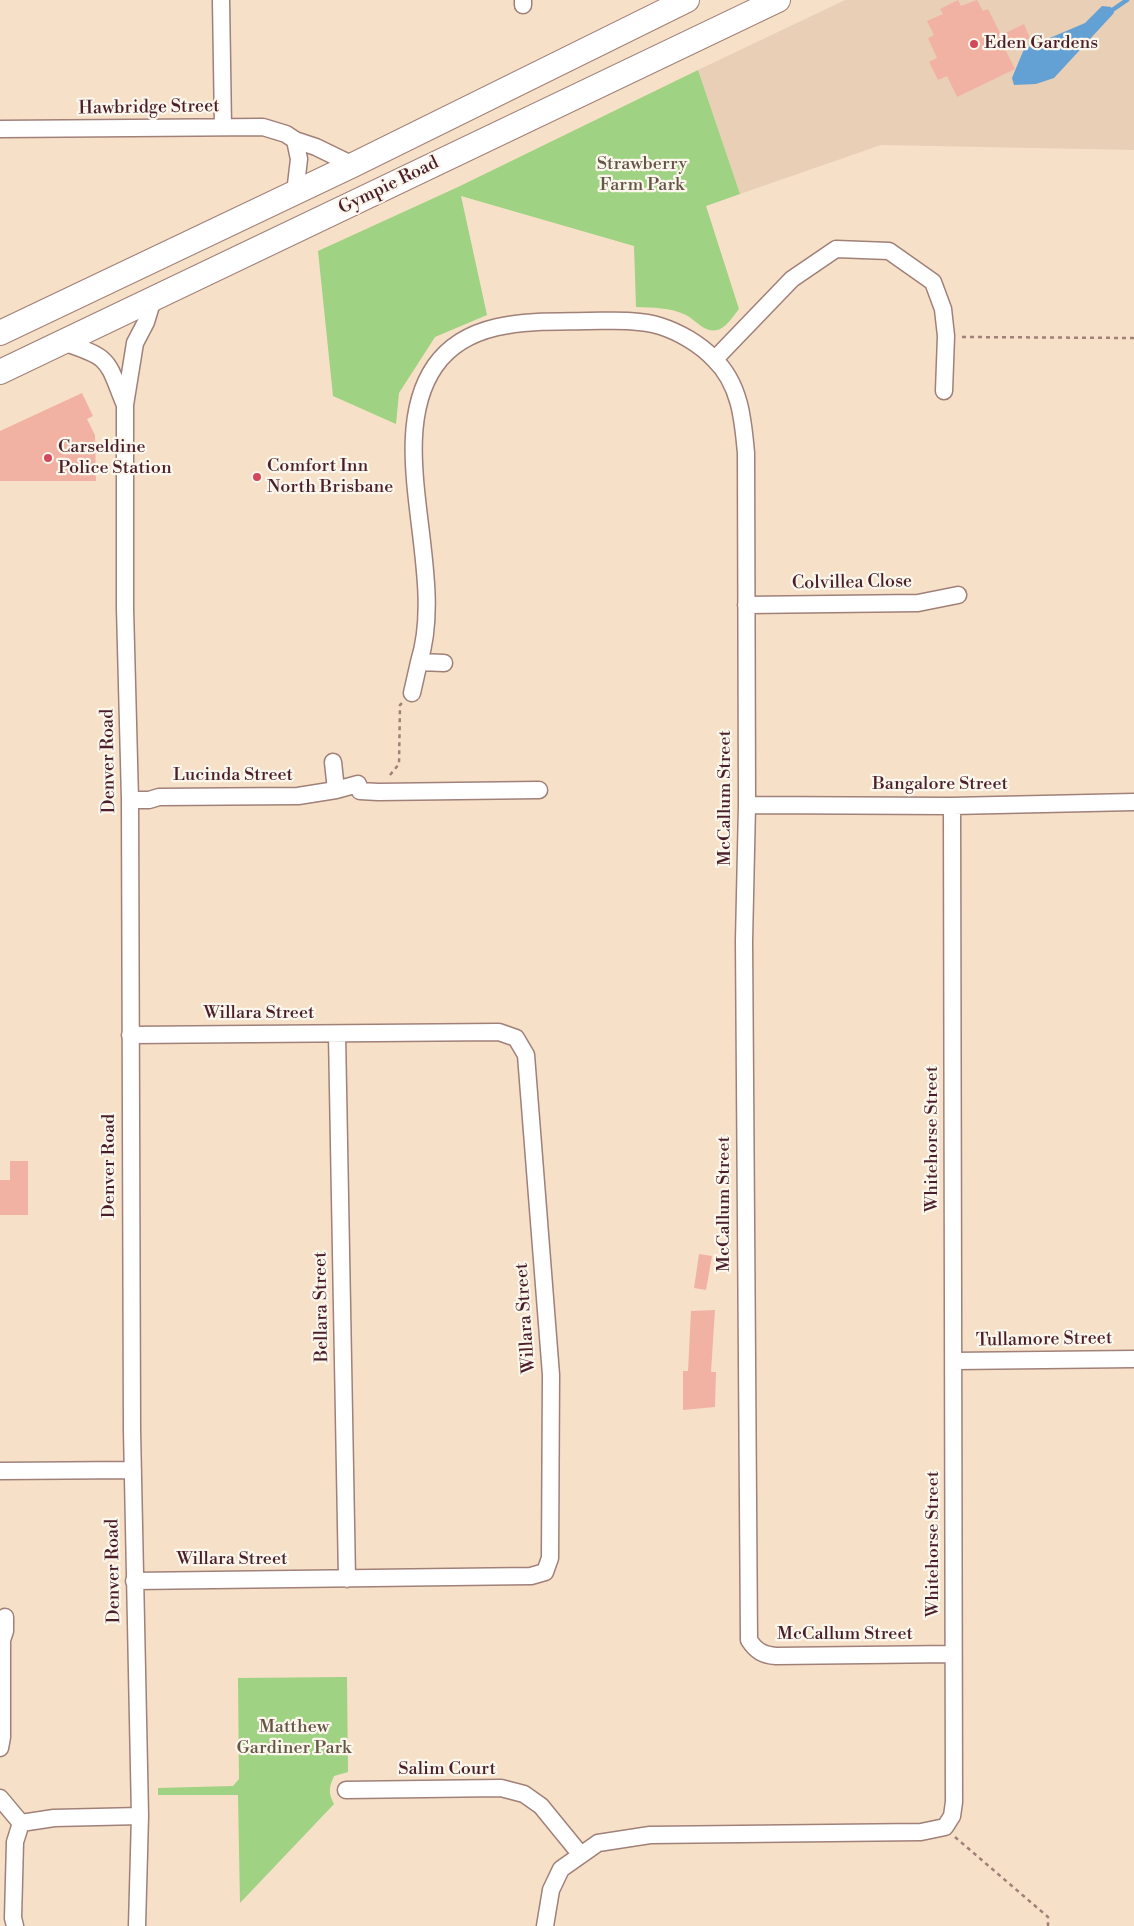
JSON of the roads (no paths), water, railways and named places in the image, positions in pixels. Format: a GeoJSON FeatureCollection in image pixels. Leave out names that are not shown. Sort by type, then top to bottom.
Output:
{"type":"FeatureCollection","features":[{"type":"Feature","properties":{"kind":"highway","name":"Gympie Road"},"geometry":{"type":"LineString","coordinates":[[0,333],[353,165],[687,0]]}},
{"type":"Feature","properties":{"kind":"highway","name":"Gympie Road"},"geometry":{"type":"LineString","coordinates":[[0,372],[778,0]]}},
{"type":"Feature","properties":{"kind":"street"},"geometry":{"type":"LineString","coordinates":[[221,0],[223,127]]}},
{"type":"Feature","properties":{"kind":"street","name":"Hawbridge Street"},"geometry":{"type":"LineString","coordinates":[[0,129],[263,128],[286,134],[353,165]]}},
{"type":"Feature","properties":{"kind":"street"},"geometry":{"type":"LineString","coordinates":[[295,193],[299,159],[296,140]]}},
{"type":"Feature","properties":{"kind":"street"},"geometry":{"type":"LineString","coordinates":[[715,359],[792,279],[836,249],[890,251],[933,282],[943,309],[946,336],[944,391]]}},
{"type":"Feature","properties":{"kind":"street","name":"Denver Road"},"geometry":{"type":"LineString","coordinates":[[137,1926],[140,1816],[134,1581],[130,800],[126,608],[125,406],[135,343],[146,322],[153,298]]}},
{"type":"Feature","properties":{"kind":"street","name":"McCallum Street"},"geometry":{"type":"LineString","coordinates":[[412,693],[425,643],[428,608],[413,427],[422,389],[436,365],[453,347],[473,335],[511,324],[537,322],[622,321],[658,325],[680,333],[715,359],[733,384],[743,415],[746,453],[747,806],[744,961],[749,1640],[755,1650],[765,1655],[776,1656],[953,1654]]}},
{"type":"Feature","properties":{"kind":"street","name":"Denver Road"},"geometry":{"type":"LineString","coordinates":[[62,342],[95,353],[104,359],[111,368],[125,406]]}},
{"type":"Feature","properties":{"kind":"street","name":"Colvillea Close"},"geometry":{"type":"LineString","coordinates":[[746,605],[918,603],[958,595]]}},
{"type":"Feature","properties":{"kind":"street"},"geometry":{"type":"LineString","coordinates":[[419,662],[444,663]]}},
{"type":"Feature","properties":{"kind":"street"},"geometry":{"type":"LineString","coordinates":[[332,762],[336,790]]}},
{"type":"Feature","properties":{"kind":"street","name":"Lucinda Street"},"geometry":{"type":"LineString","coordinates":[[130,800],[149,800],[159,797],[298,796],[365,787],[378,792],[538,790]]}},
{"type":"Feature","properties":{"kind":"street","name":"Bangalore Street"},"geometry":{"type":"LineString","coordinates":[[747,806],[952,806],[1134,802]]}},
{"type":"Feature","properties":{"kind":"street","name":"Whitehorse Street"},"geometry":{"type":"LineString","coordinates":[[581,1855],[598,1843],[650,1835],[921,1832],[945,1827],[952,1816],[954,1802],[954,1361],[952,806]]}},
{"type":"Feature","properties":{"kind":"street","name":"Willara Street"},"geometry":{"type":"LineString","coordinates":[[130,1035],[499,1032],[516,1038],[526,1055],[551,1376],[550,1558],[545,1572],[531,1576],[134,1581]]}},
{"type":"Feature","properties":{"kind":"street","name":"Bellara Street"},"geometry":{"type":"LineString","coordinates":[[337,1034],[346,1579]]}},
{"type":"Feature","properties":{"kind":"street","name":"Tullamore Street"},"geometry":{"type":"LineString","coordinates":[[954,1361],[1134,1359]]}},
{"type":"Feature","properties":{"kind":"street"},"geometry":{"type":"LineString","coordinates":[[0,1471],[133,1470]]}},
{"type":"Feature","properties":{"kind":"street"},"geometry":{"type":"LineString","coordinates":[[0,1748],[2,1737],[1,1640],[5,1631],[5,1617]]}},
{"type":"Feature","properties":{"kind":"street","name":"Salim Court"},"geometry":{"type":"LineString","coordinates":[[346,1790],[500,1788],[524,1794],[541,1806],[581,1855]]}},
{"type":"Feature","properties":{"kind":"street"},"geometry":{"type":"LineString","coordinates":[[0,1798],[21,1823]]}},
{"type":"Feature","properties":{"kind":"street"},"geometry":{"type":"LineString","coordinates":[[21,1823],[54,1818],[140,1816]]}},
{"type":"Feature","properties":{"kind":"street"},"geometry":{"type":"LineString","coordinates":[[15,1926],[15,1842],[21,1823]]}},
{"type":"Feature","properties":{"kind":"street"},"geometry":{"type":"LineString","coordinates":[[546,1926],[551,1890],[561,1869],[581,1855]]}},
{"type":"Feature","properties":{"kind":"water"},"geometry":{"type":"Polygon","coordinates":[[[1102,6],[1111,7],[1114,13],[1054,78],[1036,84],[1014,85],[1012,78],[1024,49],[1085,23],[1102,6]]]}},
{"type":"Feature","properties":{"kind":"waterway"},"geometry":{"type":"LineString","coordinates":[[1108,13],[1127,0]]}},
{"type":"Feature","properties":{"kind":"place","name":"Eden Gardens"},"geometry":{"type":"Point","coordinates":[974,44]}},
{"type":"Feature","properties":{"kind":"place","name":"Carseldine Police Station"},"geometry":{"type":"Point","coordinates":[48,458]}},
{"type":"Feature","properties":{"kind":"place","name":"Comfort Inn North Brisbane"},"geometry":{"type":"Point","coordinates":[257,477]}},
{"type":"Feature","properties":{"kind":"park label","name":"Strawberry Farm Park"},"geometry":{"type":"Point","coordinates":[642,175]}},
{"type":"Feature","properties":{"kind":"park label","name":"Matthew Gardiner Park"},"geometry":{"type":"Point","coordinates":[294,1738]}}]}
